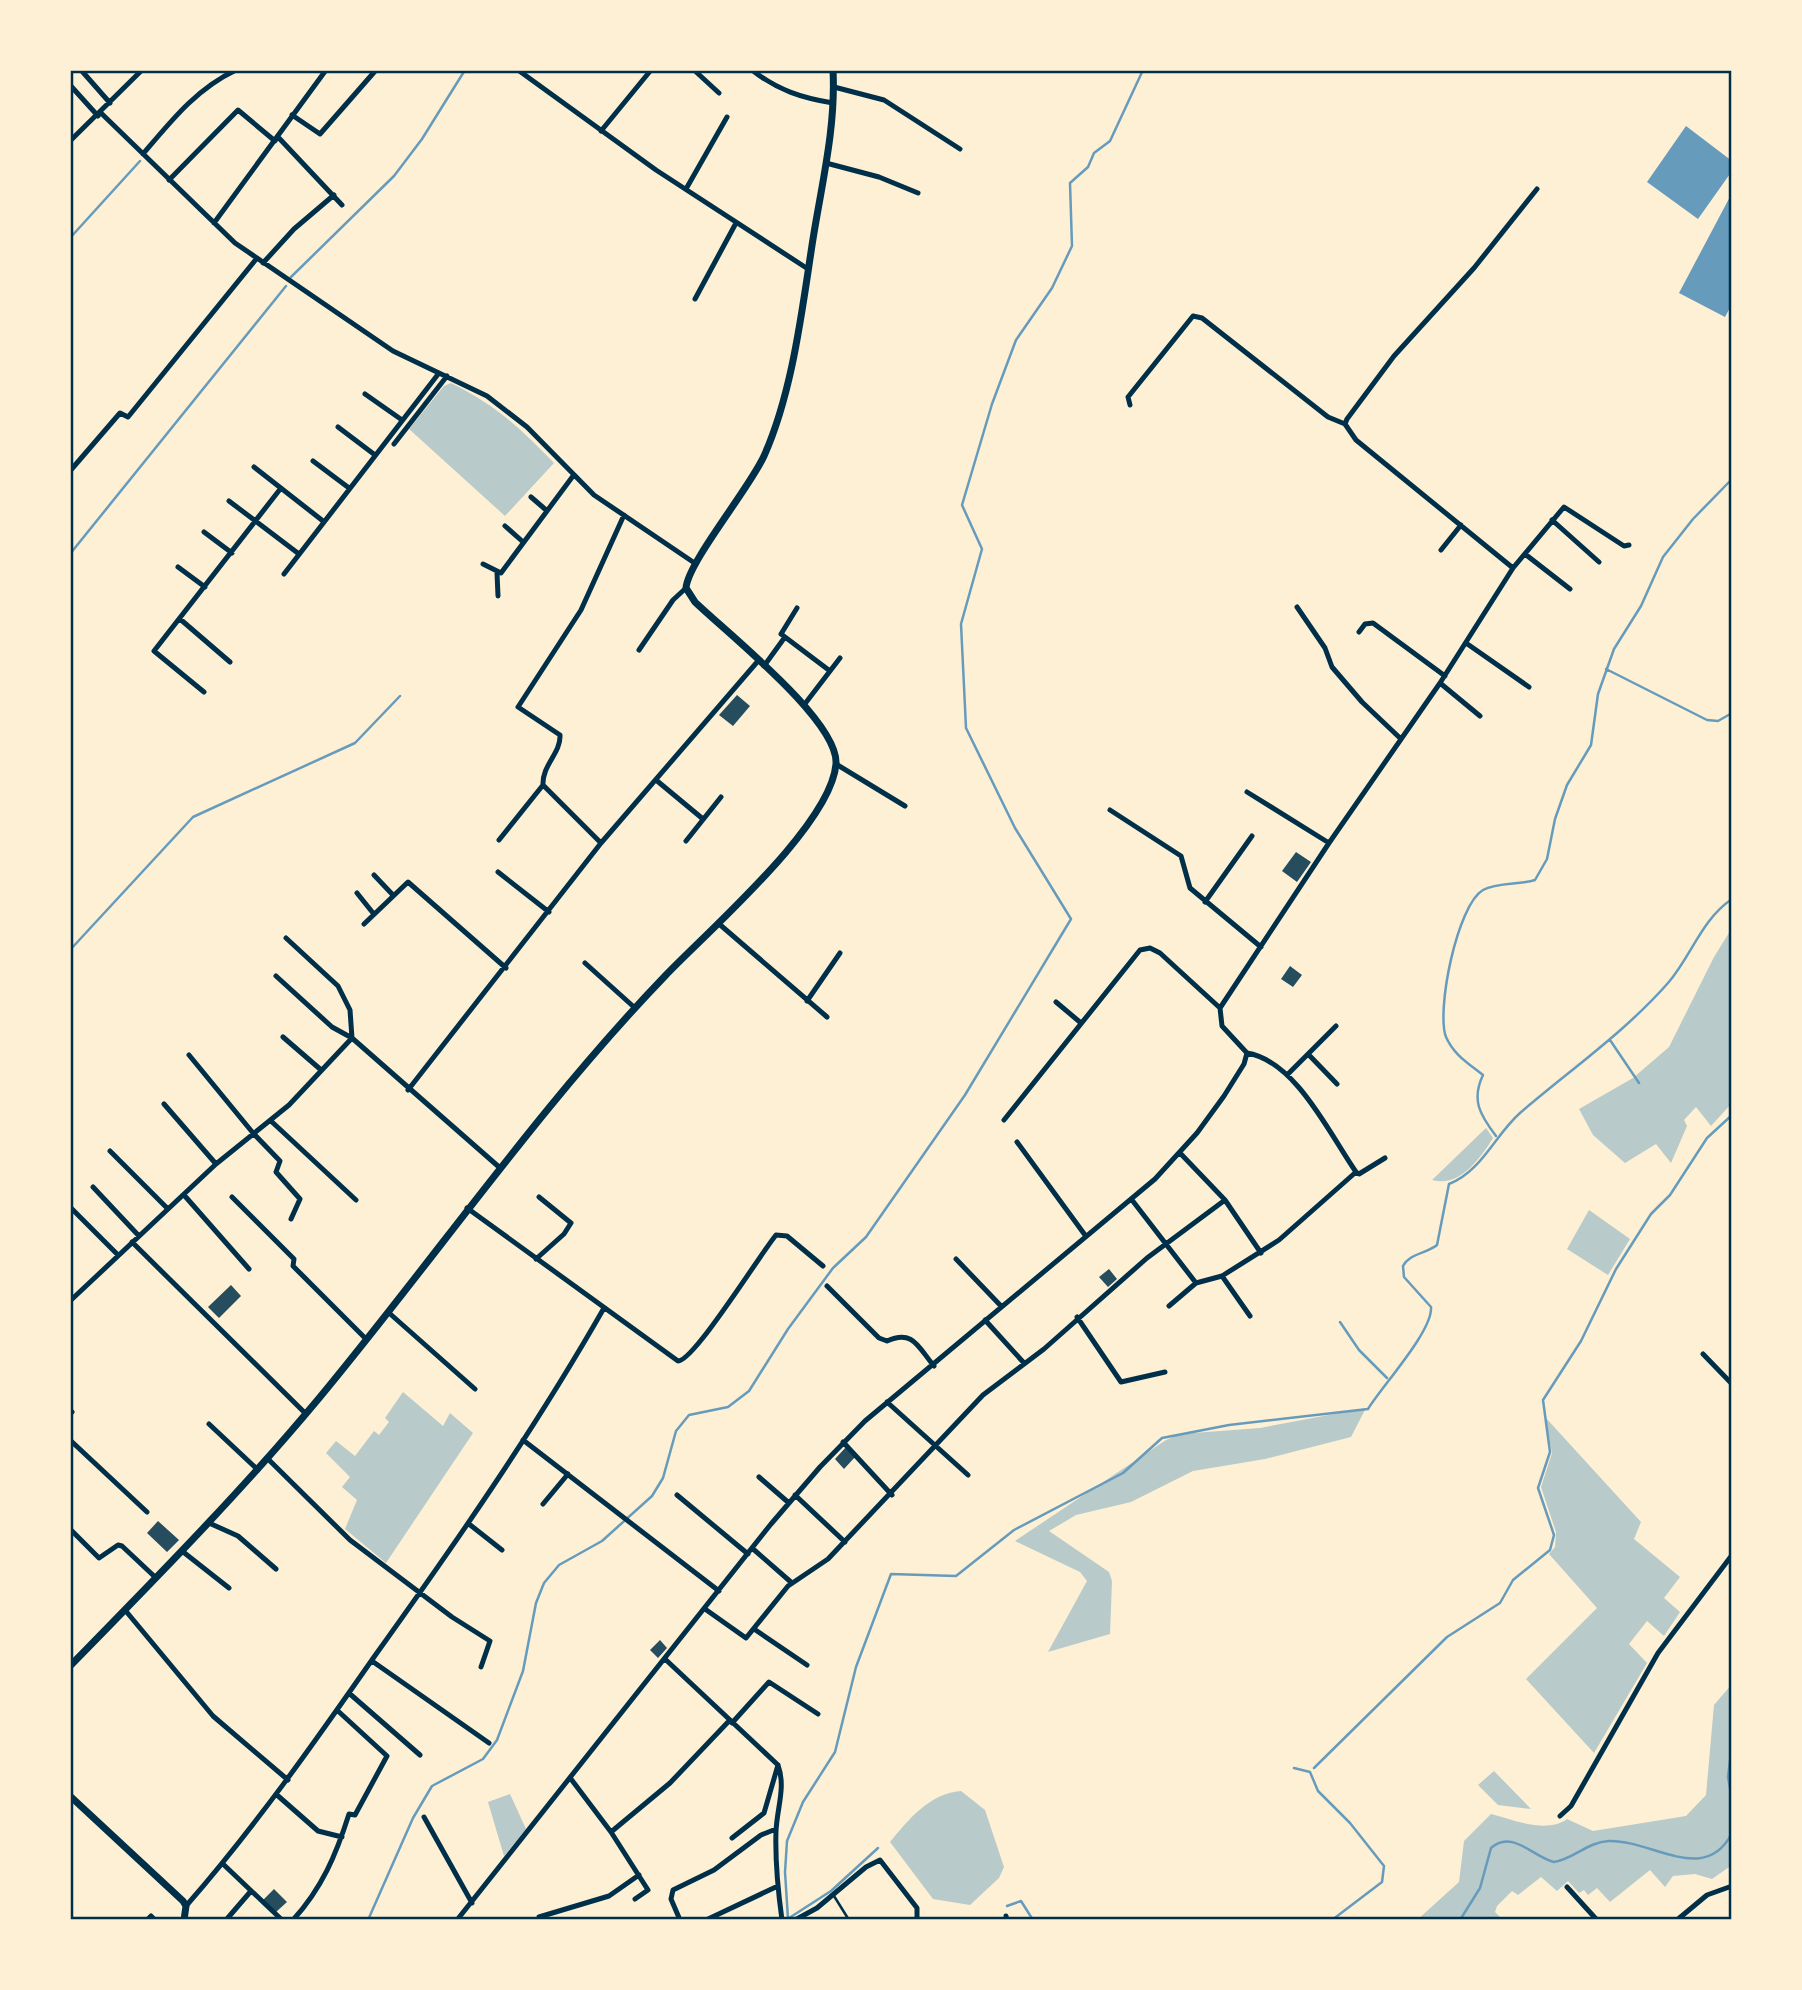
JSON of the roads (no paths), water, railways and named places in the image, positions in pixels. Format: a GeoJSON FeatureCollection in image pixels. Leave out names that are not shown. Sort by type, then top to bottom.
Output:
{"type":"FeatureCollection","features":[{"type":"Feature","properties":{"kind":"street"},"geometry":{"type":"LineString","coordinates":[[81,70],[110,103]]}},
{"type":"Feature","properties":{"kind":"street"},"geometry":{"type":"LineString","coordinates":[[70,141],[99,115],[141,70]]}},
{"type":"Feature","properties":{"kind":"street"},"geometry":{"type":"LineString","coordinates":[[143,154],[190,100],[236,70]]}},
{"type":"Feature","properties":{"kind":"street"},"geometry":{"type":"LineString","coordinates":[[214,223],[326,70]]}},
{"type":"Feature","properties":{"kind":"street"},"geometry":{"type":"LineString","coordinates":[[292,115],[320,134],[376,70]]}},
{"type":"Feature","properties":{"kind":"street"},"geometry":{"type":"LineString","coordinates":[[517,70],[685,189],[808,269]]}},
{"type":"Feature","properties":{"kind":"street"},"geometry":{"type":"LineString","coordinates":[[601,131],[651,70]]}},
{"type":"Feature","properties":{"kind":"street"},"geometry":{"type":"LineString","coordinates":[[694,70],[719,93]]}},
{"type":"Feature","properties":{"kind":"street"},"geometry":{"type":"LineString","coordinates":[[752,70],[782,90],[807,99],[833,103]]}},
{"type":"Feature","properties":{"kind":"street"},"geometry":{"type":"LineString","coordinates":[[639,650],[686,588],[696,564],[746,490],[765,454],[782,400],[808,269],[826,163],[833,103],[833,70]]}},
{"type":"Feature","properties":{"kind":"street"},"geometry":{"type":"LineString","coordinates":[[70,85],[214,223],[263,263],[363,332],[487,396],[518,420],[573,476],[624,516],[696,564]]}},
{"type":"Feature","properties":{"kind":"street"},"geometry":{"type":"LineString","coordinates":[[834,87],[884,100],[960,149]]}},
{"type":"Feature","properties":{"kind":"street"},"geometry":{"type":"LineString","coordinates":[[169,180],[238,110],[276,139],[342,205]]}},
{"type":"Feature","properties":{"kind":"street"},"geometry":{"type":"LineString","coordinates":[[685,189],[727,117]]}},
{"type":"Feature","properties":{"kind":"street"},"geometry":{"type":"LineString","coordinates":[[826,163],[879,177],[918,193]]}},
{"type":"Feature","properties":{"kind":"street"},"geometry":{"type":"LineString","coordinates":[[1345,424],[1355,404],[1474,268],[1537,188]]}},
{"type":"Feature","properties":{"kind":"street"},"geometry":{"type":"LineString","coordinates":[[263,263],[294,229],[334,195]]}},
{"type":"Feature","properties":{"kind":"street"},"geometry":{"type":"LineString","coordinates":[[695,299],[736,223]]}},
{"type":"Feature","properties":{"kind":"street"},"geometry":{"type":"LineString","coordinates":[[70,471],[120,413],[128,417],[257,258]]}},
{"type":"Feature","properties":{"kind":"street"},"geometry":{"type":"LineString","coordinates":[[1129,405],[1128,397],[1193,316],[1202,318],[1328,417],[1345,424],[1356,440],[1513,568]]}},
{"type":"Feature","properties":{"kind":"street"},"geometry":{"type":"LineString","coordinates":[[284,574],[439,373]]}},
{"type":"Feature","properties":{"kind":"street"},"geometry":{"type":"LineString","coordinates":[[394,443],[447,376]]}},
{"type":"Feature","properties":{"kind":"street"},"geometry":{"type":"LineString","coordinates":[[365,394],[402,420]]}},
{"type":"Feature","properties":{"kind":"street"},"geometry":{"type":"LineString","coordinates":[[338,427],[375,455]]}},
{"type":"Feature","properties":{"kind":"street"},"geometry":{"type":"LineString","coordinates":[[313,461],[349,488]]}},
{"type":"Feature","properties":{"kind":"street"},"geometry":{"type":"LineString","coordinates":[[254,467],[323,521]]}},
{"type":"Feature","properties":{"kind":"street"},"geometry":{"type":"LineString","coordinates":[[497,573],[503,571],[522,541],[573,476]]}},
{"type":"Feature","properties":{"kind":"street"},"geometry":{"type":"LineString","coordinates":[[204,692],[154,651],[281,488]]}},
{"type":"Feature","properties":{"kind":"street"},"geometry":{"type":"LineString","coordinates":[[531,496],[546,510]]}},
{"type":"Feature","properties":{"kind":"street"},"geometry":{"type":"LineString","coordinates":[[229,501],[299,554]]}},
{"type":"Feature","properties":{"kind":"street"},"geometry":{"type":"LineString","coordinates":[[1385,1158],[1359,1174],[1356,1172],[1309,1100],[1287,1075],[1257,1056],[1247,1053],[1222,1026],[1220,1008],[1329,843],[1445,676],[1513,568],[1552,520],[1564,508],[1569,508],[1618,542],[1629,545]]}},
{"type":"Feature","properties":{"kind":"street"},"geometry":{"type":"LineString","coordinates":[[499,840],[543,785],[545,768],[561,737],[517,707],[581,610],[624,516]]}},
{"type":"Feature","properties":{"kind":"street"},"geometry":{"type":"LineString","coordinates":[[1552,520],[1599,562]]}},
{"type":"Feature","properties":{"kind":"street"},"geometry":{"type":"LineString","coordinates":[[505,526],[522,541]]}},
{"type":"Feature","properties":{"kind":"street"},"geometry":{"type":"LineString","coordinates":[[1441,550],[1461,526]]}},
{"type":"Feature","properties":{"kind":"street"},"geometry":{"type":"LineString","coordinates":[[204,532],[232,553]]}},
{"type":"Feature","properties":{"kind":"street"},"geometry":{"type":"LineString","coordinates":[[1525,554],[1570,589]]}},
{"type":"Feature","properties":{"kind":"street"},"geometry":{"type":"LineString","coordinates":[[483,564],[497,573]]}},
{"type":"Feature","properties":{"kind":"street"},"geometry":{"type":"LineString","coordinates":[[178,567],[205,587]]}},
{"type":"Feature","properties":{"kind":"street"},"geometry":{"type":"LineString","coordinates":[[497,573],[498,596]]}},
{"type":"Feature","properties":{"kind":"street"},"geometry":{"type":"LineString","coordinates":[[70,1666],[268,1459],[388,1312],[499,1167],[635,1008],[810,824],[830,788],[836,764],[832,740],[804,705],[695,602],[686,588]]}},
{"type":"Feature","properties":{"kind":"street"},"geometry":{"type":"LineString","coordinates":[[1297,607],[1325,648],[1332,667],[1362,702],[1401,739]]}},
{"type":"Feature","properties":{"kind":"street"},"geometry":{"type":"LineString","coordinates":[[797,608],[781,634],[830,671]]}},
{"type":"Feature","properties":{"kind":"street"},"geometry":{"type":"LineString","coordinates":[[180,619],[230,662]]}},
{"type":"Feature","properties":{"kind":"street"},"geometry":{"type":"LineString","coordinates":[[1359,632],[1365,624],[1373,623],[1445,676]]}},
{"type":"Feature","properties":{"kind":"street"},"geometry":{"type":"LineString","coordinates":[[408,1090],[506,968],[601,843],[785,638]]}},
{"type":"Feature","properties":{"kind":"street"},"geometry":{"type":"LineString","coordinates":[[1466,643],[1529,687]]}},
{"type":"Feature","properties":{"kind":"street"},"geometry":{"type":"LineString","coordinates":[[804,705],[840,658]]}},
{"type":"Feature","properties":{"kind":"street"},"geometry":{"type":"LineString","coordinates":[[1440,683],[1480,716]]}},
{"type":"Feature","properties":{"kind":"street"},"geometry":{"type":"LineString","coordinates":[[836,764],[905,806]]}},
{"type":"Feature","properties":{"kind":"street"},"geometry":{"type":"LineString","coordinates":[[656,780],[703,819]]}},
{"type":"Feature","properties":{"kind":"street"},"geometry":{"type":"LineString","coordinates":[[543,785],[601,843]]}},
{"type":"Feature","properties":{"kind":"street"},"geometry":{"type":"LineString","coordinates":[[1247,792],[1329,843]]}},
{"type":"Feature","properties":{"kind":"street"},"geometry":{"type":"LineString","coordinates":[[686,841],[721,797]]}},
{"type":"Feature","properties":{"kind":"street"},"geometry":{"type":"LineString","coordinates":[[1110,810],[1181,856],[1185,861],[1187,883],[1205,902],[1261,947]]}},
{"type":"Feature","properties":{"kind":"street"},"geometry":{"type":"LineString","coordinates":[[1205,902],[1252,835]]}},
{"type":"Feature","properties":{"kind":"street"},"geometry":{"type":"LineString","coordinates":[[498,872],[549,912]]}},
{"type":"Feature","properties":{"kind":"street"},"geometry":{"type":"LineString","coordinates":[[374,875],[392,894]]}},
{"type":"Feature","properties":{"kind":"street"},"geometry":{"type":"LineString","coordinates":[[365,924],[392,894],[410,883],[506,968]]}},
{"type":"Feature","properties":{"kind":"street"},"geometry":{"type":"LineString","coordinates":[[357,893],[373,913]]}},
{"type":"Feature","properties":{"kind":"street"},"geometry":{"type":"LineString","coordinates":[[718,923],[827,1017]]}},
{"type":"Feature","properties":{"kind":"street"},"geometry":{"type":"LineString","coordinates":[[71,1297],[216,1164],[271,1121],[352,1038],[350,1010],[338,986],[286,938]]}},
{"type":"Feature","properties":{"kind":"street"},"geometry":{"type":"LineString","coordinates":[[1004,1120],[1145,947],[1160,953],[1220,1008]]}},
{"type":"Feature","properties":{"kind":"street"},"geometry":{"type":"LineString","coordinates":[[807,1001],[840,953]]}},
{"type":"Feature","properties":{"kind":"street"},"geometry":{"type":"LineString","coordinates":[[585,963],[635,1008]]}},
{"type":"Feature","properties":{"kind":"street"},"geometry":{"type":"LineString","coordinates":[[276,976],[332,1027],[352,1038],[408,1090],[499,1167]]}},
{"type":"Feature","properties":{"kind":"street"},"geometry":{"type":"LineString","coordinates":[[1056,1002],[1081,1023]]}},
{"type":"Feature","properties":{"kind":"street"},"geometry":{"type":"LineString","coordinates":[[1287,1075],[1336,1026]]}},
{"type":"Feature","properties":{"kind":"street"},"geometry":{"type":"LineString","coordinates":[[283,1037],[320,1069]]}},
{"type":"Feature","properties":{"kind":"street"},"geometry":{"type":"LineString","coordinates":[[457,1920],[795,1495],[843,1442],[1085,1235],[1132,1200],[1180,1153],[1224,1096],[1247,1053]]}},
{"type":"Feature","properties":{"kind":"street"},"geometry":{"type":"LineString","coordinates":[[1308,1054],[1337,1084]]}},
{"type":"Feature","properties":{"kind":"street"},"geometry":{"type":"LineString","coordinates":[[189,1055],[253,1133],[280,1161],[276,1172],[300,1199],[291,1219]]}},
{"type":"Feature","properties":{"kind":"street"},"geometry":{"type":"LineString","coordinates":[[164,1104],[216,1164]]}},
{"type":"Feature","properties":{"kind":"street"},"geometry":{"type":"LineString","coordinates":[[271,1121],[356,1200]]}},
{"type":"Feature","properties":{"kind":"street"},"geometry":{"type":"LineString","coordinates":[[1017,1142],[1085,1235]]}},
{"type":"Feature","properties":{"kind":"street"},"geometry":{"type":"LineString","coordinates":[[110,1151],[169,1209]]}},
{"type":"Feature","properties":{"kind":"street"},"geometry":{"type":"LineString","coordinates":[[1180,1153],[1225,1200],[1261,1253]]}},
{"type":"Feature","properties":{"kind":"street"},"geometry":{"type":"LineString","coordinates":[[1169,1306],[1196,1283],[1222,1276],[1261,1253],[1356,1172]]}},
{"type":"Feature","properties":{"kind":"street"},"geometry":{"type":"LineString","coordinates":[[93,1186],[139,1236]]}},
{"type":"Feature","properties":{"kind":"street"},"geometry":{"type":"LineString","coordinates":[[184,1195],[249,1269]]}},
{"type":"Feature","properties":{"kind":"street"},"geometry":{"type":"LineString","coordinates":[[232,1197],[294,1259],[293,1266],[366,1339]]}},
{"type":"Feature","properties":{"kind":"street"},"geometry":{"type":"LineString","coordinates":[[536,1259],[564,1234],[571,1223],[539,1197]]}},
{"type":"Feature","properties":{"kind":"street"},"geometry":{"type":"LineString","coordinates":[[1132,1200],[1196,1283]]}},
{"type":"Feature","properties":{"kind":"street"},"geometry":{"type":"LineString","coordinates":[[705,1609],[746,1638],[792,1583],[828,1559],[892,1495],[983,1395],[1044,1349],[1077,1317],[1166,1243],[1225,1200]]}},
{"type":"Feature","properties":{"kind":"street"},"geometry":{"type":"LineString","coordinates":[[70,1208],[118,1255]]}},
{"type":"Feature","properties":{"kind":"street"},"geometry":{"type":"LineString","coordinates":[[467,1208],[669,1357],[684,1361],[725,1311],[751,1266],[776,1235],[787,1236],[823,1266]]}},
{"type":"Feature","properties":{"kind":"street"},"geometry":{"type":"LineString","coordinates":[[132,1242],[306,1414]]}},
{"type":"Feature","properties":{"kind":"street"},"geometry":{"type":"LineString","coordinates":[[956,1259],[1001,1306]]}},
{"type":"Feature","properties":{"kind":"street"},"geometry":{"type":"LineString","coordinates":[[1222,1276],[1250,1315]]}},
{"type":"Feature","properties":{"kind":"street"},"geometry":{"type":"LineString","coordinates":[[827,1286],[879,1338],[887,1341],[899,1335],[909,1337],[934,1366]]}},
{"type":"Feature","properties":{"kind":"street"},"geometry":{"type":"LineString","coordinates":[[184,1920],[186,1906],[277,1795],[420,1594],[523,1440],[604,1308]]}},
{"type":"Feature","properties":{"kind":"street"},"geometry":{"type":"LineString","coordinates":[[388,1312],[475,1389]]}},
{"type":"Feature","properties":{"kind":"street"},"geometry":{"type":"LineString","coordinates":[[1077,1317],[1121,1382],[1165,1372]]}},
{"type":"Feature","properties":{"kind":"street"},"geometry":{"type":"LineString","coordinates":[[985,1320],[1024,1363]]}},
{"type":"Feature","properties":{"kind":"street"},"geometry":{"type":"LineString","coordinates":[[1703,1354],[1732,1384]]}},
{"type":"Feature","properties":{"kind":"street"},"geometry":{"type":"LineString","coordinates":[[887,1402],[968,1475]]}},
{"type":"Feature","properties":{"kind":"street"},"geometry":{"type":"LineString","coordinates":[[209,1424],[258,1470]]}},
{"type":"Feature","properties":{"kind":"street"},"geometry":{"type":"LineString","coordinates":[[70,1440],[147,1512]]}},
{"type":"Feature","properties":{"kind":"street"},"geometry":{"type":"LineString","coordinates":[[523,1440],[719,1591]]}},
{"type":"Feature","properties":{"kind":"street"},"geometry":{"type":"LineString","coordinates":[[843,1442],[892,1495]]}},
{"type":"Feature","properties":{"kind":"street"},"geometry":{"type":"LineString","coordinates":[[268,1459],[342,1534],[420,1594],[490,1641],[481,1667]]}},
{"type":"Feature","properties":{"kind":"street"},"geometry":{"type":"LineString","coordinates":[[543,1504],[568,1474]]}},
{"type":"Feature","properties":{"kind":"street"},"geometry":{"type":"LineString","coordinates":[[759,1477],[789,1503]]}},
{"type":"Feature","properties":{"kind":"street"},"geometry":{"type":"LineString","coordinates":[[677,1495],[792,1583]]}},
{"type":"Feature","properties":{"kind":"street"},"geometry":{"type":"LineString","coordinates":[[795,1495],[845,1542]]}},
{"type":"Feature","properties":{"kind":"street"},"geometry":{"type":"LineString","coordinates":[[209,1523],[238,1536],[276,1569]]}},
{"type":"Feature","properties":{"kind":"street"},"geometry":{"type":"LineString","coordinates":[[468,1524],[502,1550]]}},
{"type":"Feature","properties":{"kind":"street"},"geometry":{"type":"LineString","coordinates":[[70,1529],[99,1558],[120,1545],[155,1577]]}},
{"type":"Feature","properties":{"kind":"street"},"geometry":{"type":"LineString","coordinates":[[182,1551],[229,1588]]}},
{"type":"Feature","properties":{"kind":"street"},"geometry":{"type":"LineString","coordinates":[[1560,1816],[1571,1806],[1658,1653],[1732,1555]]}},
{"type":"Feature","properties":{"kind":"street"},"geometry":{"type":"LineString","coordinates":[[125,1610],[213,1716],[288,1780]]}},
{"type":"Feature","properties":{"kind":"street"},"geometry":{"type":"LineString","coordinates":[[754,1629],[807,1665]]}},
{"type":"Feature","properties":{"kind":"street"},"geometry":{"type":"LineString","coordinates":[[665,1659],[778,1765],[782,1788],[776,1829],[782,1918]]}},
{"type":"Feature","properties":{"kind":"street"},"geometry":{"type":"LineString","coordinates":[[372,1661],[489,1743]]}},
{"type":"Feature","properties":{"kind":"street"},"geometry":{"type":"LineString","coordinates":[[611,1832],[670,1783],[771,1682],[818,1714]]}},
{"type":"Feature","properties":{"kind":"street"},"geometry":{"type":"LineString","coordinates":[[350,1694],[421,1755]]}},
{"type":"Feature","properties":{"kind":"street"},"geometry":{"type":"LineString","coordinates":[[293,1920],[319,1888],[342,1837],[349,1814],[355,1815],[387,1756],[338,1711]]}},
{"type":"Feature","properties":{"kind":"street"},"geometry":{"type":"LineString","coordinates":[[732,1838],[764,1813],[778,1765]]}},
{"type":"Feature","properties":{"kind":"street"},"geometry":{"type":"LineString","coordinates":[[571,1779],[611,1832],[648,1890],[635,1899]]}},
{"type":"Feature","properties":{"kind":"street"},"geometry":{"type":"LineString","coordinates":[[277,1795],[318,1830],[342,1837]]}},
{"type":"Feature","properties":{"kind":"street"},"geometry":{"type":"LineString","coordinates":[[70,1808],[73,1798],[186,1906]]}},
{"type":"Feature","properties":{"kind":"street"},"geometry":{"type":"LineString","coordinates":[[424,1817],[472,1903]]}},
{"type":"Feature","properties":{"kind":"street"},"geometry":{"type":"LineString","coordinates":[[680,1920],[671,1899],[673,1890],[714,1870],[761,1835],[776,1829]]}},
{"type":"Feature","properties":{"kind":"street"},"geometry":{"type":"LineString","coordinates":[[795,1920],[834,1896],[866,1867],[880,1860],[917,1908],[917,1920]]}},
{"type":"Feature","properties":{"kind":"street"},"geometry":{"type":"LineString","coordinates":[[223,1864],[282,1920]]}},
{"type":"Feature","properties":{"kind":"street"},"geometry":{"type":"LineString","coordinates":[[539,1917],[609,1896],[639,1875]]}},
{"type":"Feature","properties":{"kind":"street"},"geometry":{"type":"LineString","coordinates":[[706,1920],[778,1886]]}},
{"type":"Feature","properties":{"kind":"street"},"geometry":{"type":"LineString","coordinates":[[1676,1920],[1707,1895],[1732,1886]]}},
{"type":"Feature","properties":{"kind":"street"},"geometry":{"type":"LineString","coordinates":[[1567,1887],[1597,1920]]}},
{"type":"Feature","properties":{"kind":"street"},"geometry":{"type":"LineString","coordinates":[[226,1920],[251,1891]]}},
{"type":"Feature","properties":{"kind":"street"},"geometry":{"type":"LineString","coordinates":[[147,1920],[150,1916],[155,1920]]}},
{"type":"Feature","properties":{"kind":"lane"},"geometry":{"type":"LineString","coordinates":[[834,1896],[849,1920]]}},
{"type":"Feature","properties":{"kind":"water"},"geometry":{"type":"Polygon","coordinates":[[[1686,126],[1732,161],[1732,171],[1698,219],[1647,182],[1686,126]]]}},
{"type":"Feature","properties":{"kind":"water"},"geometry":{"type":"Polygon","coordinates":[[[1732,193],[1732,304],[1725,317],[1679,293],[1732,193]]]}},
{"type":"Feature","properties":{"kind":"waterway"},"geometry":{"type":"LineString","coordinates":[[291,277],[394,176],[422,139],[465,70]]}},
{"type":"Feature","properties":{"kind":"waterway"},"geometry":{"type":"LineString","coordinates":[[368,1920],[413,1818],[432,1786],[483,1759],[497,1740],[523,1671],[536,1603],[544,1583],[559,1565],[602,1541],[652,1496],[663,1478],[676,1431],[689,1415],[728,1407],[749,1391],[788,1329],[833,1268],[866,1237],[965,1095],[1071,919],[1015,828],[966,728],[961,624],[982,549],[962,505],[992,404],[1016,340],[1052,288],[1072,246],[1070,183],[1088,167],[1094,153],[1110,141],[1143,70]]}},
{"type":"Feature","properties":{"kind":"waterway"},"geometry":{"type":"LineString","coordinates":[[70,238],[140,161]]}},
{"type":"Feature","properties":{"kind":"waterway"},"geometry":{"type":"LineString","coordinates":[[70,554],[286,286]]}},
{"type":"Feature","properties":{"kind":"waterway"},"geometry":{"type":"LineString","coordinates":[[1496,1136],[1479,1107],[1478,1092],[1483,1075],[1457,1054],[1446,1037],[1446,983],[1457,936],[1474,900],[1483,890],[1535,880],[1547,859],[1555,819],[1567,785],[1591,745],[1598,694],[1614,649],[1641,606],[1663,557],[1693,519],[1732,479]]}},
{"type":"Feature","properties":{"kind":"waterway"},"geometry":{"type":"LineString","coordinates":[[1606,669],[1707,720],[1718,721],[1732,713]]}},
{"type":"Feature","properties":{"kind":"waterway"},"geometry":{"type":"LineString","coordinates":[[70,950],[193,817],[355,743],[400,696]]}},
{"type":"Feature","properties":{"kind":"waterway"},"geometry":{"type":"LineString","coordinates":[[788,1919],[785,1872],[787,1841],[803,1802],[835,1752],[856,1667],[891,1574],[956,1576],[1014,1530],[1123,1473],[1162,1438],[1229,1425],[1368,1409],[1416,1344],[1429,1317],[1431,1307],[1404,1277],[1403,1266],[1410,1258],[1437,1245],[1449,1184],[1470,1171],[1520,1113],[1615,1035],[1651,1001],[1676,972],[1704,927],[1721,907],[1732,899]]}},
{"type":"Feature","properties":{"kind":"waterway"},"geometry":{"type":"LineString","coordinates":[[1610,1040],[1639,1083]]}},
{"type":"Feature","properties":{"kind":"waterway"},"geometry":{"type":"LineString","coordinates":[[1314,1768],[1447,1637],[1500,1603],[1513,1580],[1550,1550],[1554,1535],[1538,1488],[1550,1452],[1543,1400],[1581,1341],[1616,1269],[1651,1214],[1670,1195],[1707,1138],[1732,1115]]}},
{"type":"Feature","properties":{"kind":"waterway"},"geometry":{"type":"LineString","coordinates":[[1340,1322],[1359,1350],[1387,1378]]}},
{"type":"Feature","properties":{"kind":"waterway"},"geometry":{"type":"LineString","coordinates":[[1732,1745],[1728,1777],[1732,1799]]}},
{"type":"Feature","properties":{"kind":"waterway"},"geometry":{"type":"LineString","coordinates":[[1294,1768],[1310,1772],[1318,1791],[1350,1823],[1384,1866],[1382,1882],[1332,1920]]}},
{"type":"Feature","properties":{"kind":"waterway"},"geometry":{"type":"LineString","coordinates":[[1460,1920],[1480,1888],[1491,1848],[1499,1843],[1515,1843],[1554,1862],[1594,1844],[1609,1841],[1693,1859],[1708,1856],[1721,1849],[1732,1833]]}},
{"type":"Feature","properties":{"kind":"waterway"},"geometry":{"type":"LineString","coordinates":[[786,1920],[831,1891],[878,1848]]}},
{"type":"Feature","properties":{"kind":"waterway"},"geometry":{"type":"LineString","coordinates":[[1007,1906],[1021,1901],[1033,1920]]}}]}
